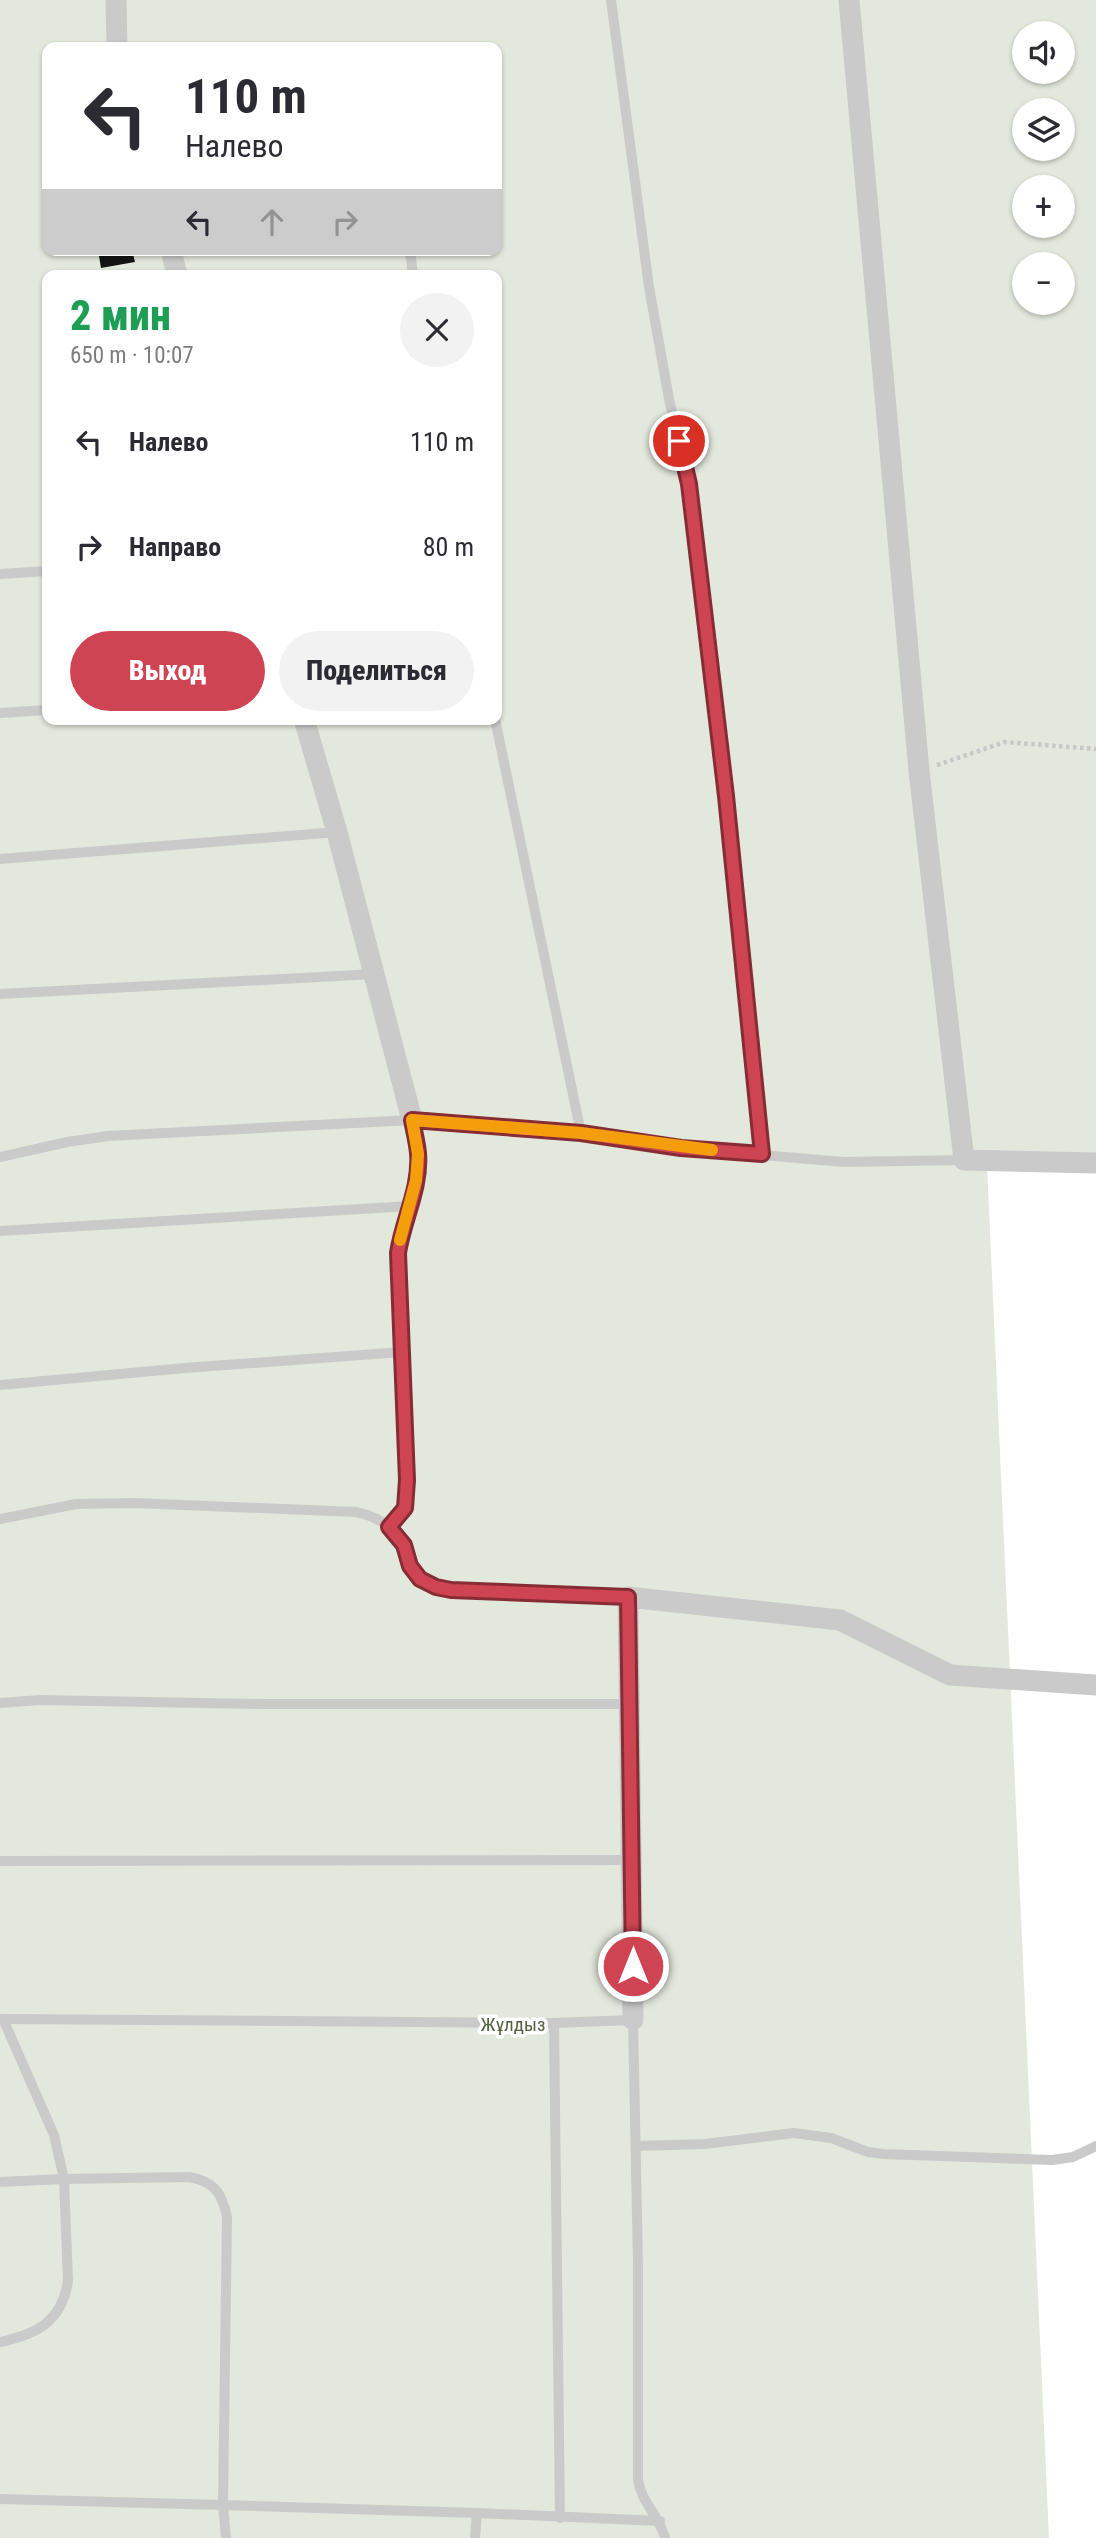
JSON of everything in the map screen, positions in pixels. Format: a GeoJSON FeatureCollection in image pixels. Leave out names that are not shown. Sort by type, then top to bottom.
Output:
{"type":"FeatureCollection","features":[{"type":"Feature","properties":{"kind":"street"},"geometry":{"type":"LineString","coordinates":[[116,0],[117,42]]}},
{"type":"Feature","properties":{"kind":"street"},"geometry":{"type":"LineString","coordinates":[[849,0],[919,771],[964,1160],[1096,1163]]}},
{"type":"Feature","properties":{"kind":"street"},"geometry":{"type":"LineString","coordinates":[[306,725],[337,832],[412,1120]]}},
{"type":"Feature","properties":{"kind":"street"},"geometry":{"type":"LineString","coordinates":[[633,2020],[628,1597],[839,1620],[950,1675],[1096,1685]]}},
{"type":"Feature","properties":{"kind":"lane"},"geometry":{"type":"LineString","coordinates":[[611,0],[649,287],[669,399],[689,484],[726,796],[762,1154]]}},
{"type":"Feature","properties":{"kind":"lane"},"geometry":{"type":"LineString","coordinates":[[0,574],[42,571]]}},
{"type":"Feature","properties":{"kind":"lane"},"geometry":{"type":"LineString","coordinates":[[0,713],[42,710]]}},
{"type":"Feature","properties":{"kind":"lane"},"geometry":{"type":"LineString","coordinates":[[496,725],[581,1133]]}},
{"type":"Feature","properties":{"kind":"lane"},"geometry":{"type":"LineString","coordinates":[[0,859],[337,832]]}},
{"type":"Feature","properties":{"kind":"lane"},"geometry":{"type":"LineString","coordinates":[[0,994],[375,974]]}},
{"type":"Feature","properties":{"kind":"lane"},"geometry":{"type":"LineString","coordinates":[[0,1157],[108,1136],[412,1120],[581,1133],[681,1148],[844,1162],[964,1160]]}},
{"type":"Feature","properties":{"kind":"lane"},"geometry":{"type":"LineString","coordinates":[[389,1527],[405,1508],[407,1480],[398,1253],[401,1231],[410,1206],[418,1154],[412,1120]]}},
{"type":"Feature","properties":{"kind":"lane"},"geometry":{"type":"LineString","coordinates":[[0,1231],[410,1206]]}},
{"type":"Feature","properties":{"kind":"lane"},"geometry":{"type":"LineString","coordinates":[[0,1385],[402,1352]]}},
{"type":"Feature","properties":{"kind":"lane"},"geometry":{"type":"LineString","coordinates":[[0,1519],[76,1504],[135,1503],[356,1512],[375,1516],[389,1527],[404,1545],[410,1566],[420,1579],[436,1587],[451,1590],[628,1597]]}},
{"type":"Feature","properties":{"kind":"lane"},"geometry":{"type":"LineString","coordinates":[[0,1703],[40,1700],[261,1704],[631,1704]]}},
{"type":"Feature","properties":{"kind":"lane"},"geometry":{"type":"LineString","coordinates":[[0,1861],[632,1860]]}},
{"type":"Feature","properties":{"kind":"lane"},"geometry":{"type":"LineString","coordinates":[[0,2342],[39,2329],[55,2316],[65,2297],[68,2281],[64,2179],[54,2135],[1,2019],[554,2023],[633,2020],[638,2480],[641,2496],[660,2521],[665,2538]]}},
{"type":"Feature","properties":{"kind":"lane"},"geometry":{"type":"LineString","coordinates":[[554,2023],[560,2518]]}},
{"type":"Feature","properties":{"kind":"lane"},"geometry":{"type":"LineString","coordinates":[[636,2146],[705,2144],[794,2133],[831,2138],[868,2152],[883,2154],[1052,2161],[1073,2157],[1096,2146]]}},
{"type":"Feature","properties":{"kind":"lane"},"geometry":{"type":"LineString","coordinates":[[0,2182],[189,2177],[216,2187],[224,2202],[227,2217],[223,2505],[226,2538]]}},
{"type":"Feature","properties":{"kind":"lane"},"geometry":{"type":"LineString","coordinates":[[0,2498],[660,2521]]}},
{"type":"Feature","properties":{"kind":"lane"},"geometry":{"type":"LineString","coordinates":[[475,2538],[477,2513]]}},
{"type":"Feature","properties":{"kind":"path"},"geometry":{"type":"LineString","coordinates":[[919,771],[1005,742],[1096,748]]}},
{"type":"Feature","properties":{"kind":"green space","name":"Жұлдыз"},"geometry":{"type":"Polygon","coordinates":[[[0,0],[1096,0],[1096,1161],[987,1165],[1049,2538],[0,2538],[0,0]]]}},
{"type":"Feature","properties":{"kind":"building"},"geometry":{"type":"Polygon","coordinates":[[[99,256],[134,256],[135,262],[101,268],[99,256]]]}},
{"type":"Feature","properties":{"kind":"slow traffic"},"geometry":{"type":"LineString","coordinates":[[400,1240],[416,1180],[418,1154],[412,1120],[581,1133],[712,1150]]}},
{"type":"Feature","properties":{"kind":"route"},"geometry":{"type":"LineString","coordinates":[[633,1966],[628,1597],[451,1590],[436,1587],[420,1579],[410,1566],[404,1545],[389,1527],[405,1508],[407,1480],[398,1253],[401,1231],[416,1180],[418,1154],[412,1120],[581,1133],[681,1148],[762,1154],[726,796],[689,484],[679,441]]}}]}
